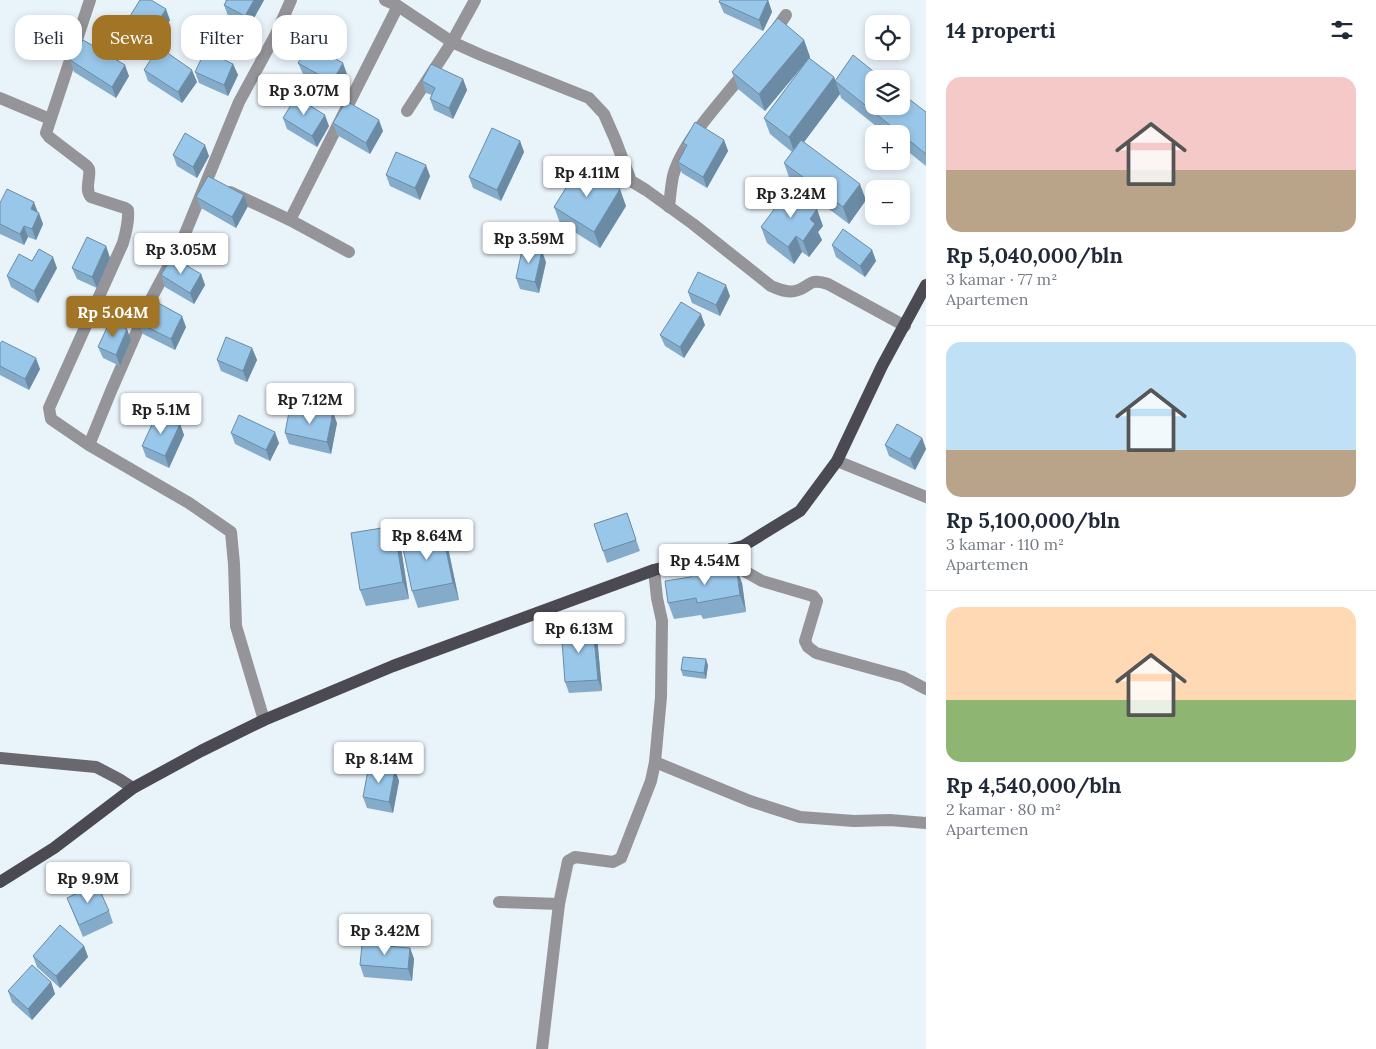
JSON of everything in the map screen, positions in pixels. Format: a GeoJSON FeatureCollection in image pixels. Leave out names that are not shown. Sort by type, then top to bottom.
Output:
{"type":"FeatureCollection","features":[{"type":"Feature","properties":{"kind":"main road"},"geometry":{"type":"LineString","coordinates":[[0,882],[54,848],[133,788],[201,751],[264,720],[393,666],[654,570],[743,546],[800,511],[837,462],[882,366],[926,285]]}},
{"type":"Feature","properties":{"kind":"street"},"geometry":{"type":"LineString","coordinates":[[90,0],[46,133],[90,169],[88,194],[91,197],[128,210],[126,232],[123,243],[49,408],[50,419],[89,445],[189,503],[231,532],[236,626],[264,720]]}},
{"type":"Feature","properties":{"kind":"street"},"geometry":{"type":"LineString","coordinates":[[89,445],[151,299],[182,241],[239,102],[276,34],[291,0]]}},
{"type":"Feature","properties":{"kind":"street"},"geometry":{"type":"LineString","coordinates":[[385,0],[398,6],[452,42],[589,98],[604,114],[631,182],[646,190],[669,207],[771,286],[782,290],[796,291],[814,282],[828,284],[905,326]]}},
{"type":"Feature","properties":{"kind":"street"},"geometry":{"type":"LineString","coordinates":[[407,111],[452,42],[475,0]]}},
{"type":"Feature","properties":{"kind":"street"},"geometry":{"type":"LineString","coordinates":[[290,220],[398,6]]}},
{"type":"Feature","properties":{"kind":"street"},"geometry":{"type":"LineString","coordinates":[[764,47],[786,15]]}},
{"type":"Feature","properties":{"kind":"street"},"geometry":{"type":"LineString","coordinates":[[669,207],[673,176],[684,151],[753,61]]}},
{"type":"Feature","properties":{"kind":"street"},"geometry":{"type":"LineString","coordinates":[[0,98],[50,119]]}},
{"type":"Feature","properties":{"kind":"street"},"geometry":{"type":"LineString","coordinates":[[207,181],[290,220],[349,252]]}},
{"type":"Feature","properties":{"kind":"street"},"geometry":{"type":"LineString","coordinates":[[837,462],[926,497]]}},
{"type":"Feature","properties":{"kind":"street"},"geometry":{"type":"LineString","coordinates":[[731,549],[739,568],[762,582],[813,596],[817,601],[805,641],[808,647],[816,654],[903,677],[926,689]]}},
{"type":"Feature","properties":{"kind":"street"},"geometry":{"type":"LineString","coordinates":[[542,1049],[558,904],[568,861],[575,857],[613,862],[621,858],[651,781],[655,762],[661,697],[662,620],[654,570]]}},
{"type":"Feature","properties":{"kind":"street"},"geometry":{"type":"LineString","coordinates":[[0,758],[96,767],[133,788]]}},
{"type":"Feature","properties":{"kind":"street"},"geometry":{"type":"LineString","coordinates":[[655,762],[750,801],[800,817],[854,821],[890,820],[926,824]]}},
{"type":"Feature","properties":{"kind":"street"},"geometry":{"type":"LineString","coordinates":[[499,902],[558,904]]}},
{"type":"Feature","properties":{"kind":"building"},"geometry":{"type":"Polygon","coordinates":[[[140,0],[151,0],[166,9],[162,15],[131,15],[140,0]]]}},
{"type":"Feature","properties":{"kind":"building"},"geometry":{"type":"Polygon","coordinates":[[[227,0],[254,0],[246,15],[224,5],[227,0]]]}},
{"type":"Feature","properties":{"kind":"building"},"geometry":{"type":"Polygon","coordinates":[[[720,0],[768,0],[759,20],[719,2],[720,0]]]}},
{"type":"Feature","properties":{"kind":"building"},"geometry":{"type":"Polygon","coordinates":[[[778,18],[804,40],[759,94],[732,72],[778,18]]]}},
{"type":"Feature","properties":{"kind":"building"},"geometry":{"type":"Polygon","coordinates":[[[83,40],[92,45],[92,60],[117,60],[125,65],[112,87],[70,60],[82,60],[83,40]]]}},
{"type":"Feature","properties":{"kind":"building"},"geometry":{"type":"Polygon","coordinates":[[[171,55],[192,70],[178,92],[144,70],[151,60],[171,60],[171,55]]]}},
{"type":"Feature","properties":{"kind":"building"},"geometry":{"type":"Polygon","coordinates":[[[853,55],[872,70],[865,70],[865,105],[835,81],[853,55]]]}},
{"type":"Feature","properties":{"kind":"building"},"geometry":{"type":"Polygon","coordinates":[[[809,58],[834,77],[789,137],[764,118],[809,58]]]}},
{"type":"Feature","properties":{"kind":"building"},"geometry":{"type":"Polygon","coordinates":[[[201,60],[224,60],[233,64],[224,85],[195,72],[201,60]]]}},
{"type":"Feature","properties":{"kind":"building"},"geometry":{"type":"Polygon","coordinates":[[[300,60],[338,60],[343,63],[332,82],[298,63],[300,60]]]}},
{"type":"Feature","properties":{"kind":"building"},"geometry":{"type":"Polygon","coordinates":[[[431,64],[463,79],[449,108],[430,99],[435,88],[422,81],[431,64]]]}},
{"type":"Feature","properties":{"kind":"building"},"geometry":{"type":"Polygon","coordinates":[[[296,97],[325,115],[312,136],[283,118],[296,97]]]}},
{"type":"Feature","properties":{"kind":"building"},"geometry":{"type":"Polygon","coordinates":[[[910,100],[926,112],[926,154],[910,141],[910,125],[890,125],[877,115],[910,115],[910,100]]]}},
{"type":"Feature","properties":{"kind":"building"},"geometry":{"type":"Polygon","coordinates":[[[346,101],[379,120],[366,143],[333,123],[346,101]]]}},
{"type":"Feature","properties":{"kind":"building"},"geometry":{"type":"Polygon","coordinates":[[[695,122],[724,140],[703,177],[678,162],[687,145],[683,143],[695,122]]]}},
{"type":"Feature","properties":{"kind":"building"},"geometry":{"type":"Polygon","coordinates":[[[492,128],[520,141],[497,190],[469,177],[492,128]]]}},
{"type":"Feature","properties":{"kind":"building"},"geometry":{"type":"Polygon","coordinates":[[[185,133],[205,145],[193,167],[173,155],[185,133]]]}},
{"type":"Feature","properties":{"kind":"building"},"geometry":{"type":"Polygon","coordinates":[[[801,140],[860,184],[843,207],[784,163],[801,140]]]}},
{"type":"Feature","properties":{"kind":"building"},"geometry":{"type":"Polygon","coordinates":[[[396,152],[426,165],[415,188],[386,175],[396,152]]]}},
{"type":"Feature","properties":{"kind":"building"},"geometry":{"type":"Polygon","coordinates":[[[581,164],[620,189],[594,232],[554,207],[581,164]]]}},
{"type":"Feature","properties":{"kind":"building"},"geometry":{"type":"Polygon","coordinates":[[[208,176],[244,195],[232,217],[196,197],[208,176]]]}},
{"type":"Feature","properties":{"kind":"building"},"geometry":{"type":"Polygon","coordinates":[[[790,188],[817,209],[810,219],[815,224],[803,241],[796,236],[788,247],[761,227],[790,188]]]}},
{"type":"Feature","properties":{"kind":"building"},"geometry":{"type":"Polygon","coordinates":[[[7,189],[34,202],[31,209],[39,213],[32,229],[24,226],[20,234],[0,224],[0,203],[7,189]]]}},
{"type":"Feature","properties":{"kind":"building"},"geometry":{"type":"Polygon","coordinates":[[[843,229],[872,250],[860,266],[832,245],[843,229]]]}},
{"type":"Feature","properties":{"kind":"building"},"geometry":{"type":"Polygon","coordinates":[[[87,237],[106,246],[92,277],[72,268],[87,237]]]}},
{"type":"Feature","properties":{"kind":"building"},"geometry":{"type":"Polygon","coordinates":[[[523,246],[542,251],[535,282],[516,278],[523,246]]]}},
{"type":"Feature","properties":{"kind":"building"},"geometry":{"type":"Polygon","coordinates":[[[39,249],[53,257],[34,291],[7,276],[19,254],[32,261],[39,249]]]}},
{"type":"Feature","properties":{"kind":"building"},"geometry":{"type":"Polygon","coordinates":[[[172,257],[201,274],[190,293],[161,275],[172,257]]]}},
{"type":"Feature","properties":{"kind":"building"},"geometry":{"type":"Polygon","coordinates":[[[698,272],[726,285],[716,305],[688,292],[698,272]]]}},
{"type":"Feature","properties":{"kind":"building"},"geometry":{"type":"Polygon","coordinates":[[[151,299],[182,316],[171,339],[139,323],[151,299]]]}},
{"type":"Feature","properties":{"kind":"building"},"geometry":{"type":"Polygon","coordinates":[[[681,302],[701,314],[680,347],[660,335],[681,302]]]}},
{"type":"Feature","properties":{"kind":"building"},"geometry":{"type":"Polygon","coordinates":[[[110,321],[127,329],[116,355],[98,347],[110,321]]]}},
{"type":"Feature","properties":{"kind":"building"},"geometry":{"type":"Polygon","coordinates":[[[226,337],[252,348],[243,371],[217,360],[226,337]]]}},
{"type":"Feature","properties":{"kind":"building"},"geometry":{"type":"Polygon","coordinates":[[[2,341],[36,358],[25,379],[0,366],[0,344],[2,341]]]}},
{"type":"Feature","properties":{"kind":"building"},"geometry":{"type":"Polygon","coordinates":[[[316,408],[333,412],[327,442],[285,433],[289,412],[314,417],[316,408]]]}},
{"type":"Feature","properties":{"kind":"building"},"geometry":{"type":"Polygon","coordinates":[[[157,414],[180,424],[165,456],[142,446],[157,414]]]}},
{"type":"Feature","properties":{"kind":"building"},"geometry":{"type":"Polygon","coordinates":[[[239,415],[275,432],[266,450],[231,433],[239,415]]]}},
{"type":"Feature","properties":{"kind":"building"},"geometry":{"type":"Polygon","coordinates":[[[897,424],[922,438],[910,459],[885,445],[897,424]]]}},
{"type":"Feature","properties":{"kind":"building"},"geometry":{"type":"Polygon","coordinates":[[[627,513],[636,540],[603,551],[594,524],[627,513]]]}},
{"type":"Feature","properties":{"kind":"building"},"geometry":{"type":"Polygon","coordinates":[[[394,526],[403,582],[360,590],[351,533],[394,526]]]}},
{"type":"Feature","properties":{"kind":"building"},"geometry":{"type":"Polygon","coordinates":[[[442,531],[453,583],[412,591],[401,539],[442,531]]]}},
{"type":"Feature","properties":{"kind":"building"},"geometry":{"type":"Polygon","coordinates":[[[736,566],[740,595],[697,603],[696,598],[668,603],[665,581],[736,566]]]}},
{"type":"Feature","properties":{"kind":"building"},"geometry":{"type":"Polygon","coordinates":[[[593,626],[598,680],[565,682],[561,628],[593,626]]]}},
{"type":"Feature","properties":{"kind":"building"},"geometry":{"type":"Polygon","coordinates":[[[683,657],[706,659],[704,673],[681,670],[683,657]]]}},
{"type":"Feature","properties":{"kind":"building"},"geometry":{"type":"Polygon","coordinates":[[[369,765],[395,770],[389,802],[363,797],[369,765]]]}},
{"type":"Feature","properties":{"kind":"building"},"geometry":{"type":"Polygon","coordinates":[[[97,884],[109,911],[79,925],[67,898],[97,884]]]}},
{"type":"Feature","properties":{"kind":"building"},"geometry":{"type":"Polygon","coordinates":[[[60,925],[84,946],[56,976],[33,956],[60,925]]]}},
{"type":"Feature","properties":{"kind":"building"},"geometry":{"type":"Polygon","coordinates":[[[362,944],[410,948],[408,969],[360,965],[362,944]]]}},
{"type":"Feature","properties":{"kind":"building"},"geometry":{"type":"Polygon","coordinates":[[[32,965],[51,982],[28,1009],[8,991],[32,965]]]}}]}
